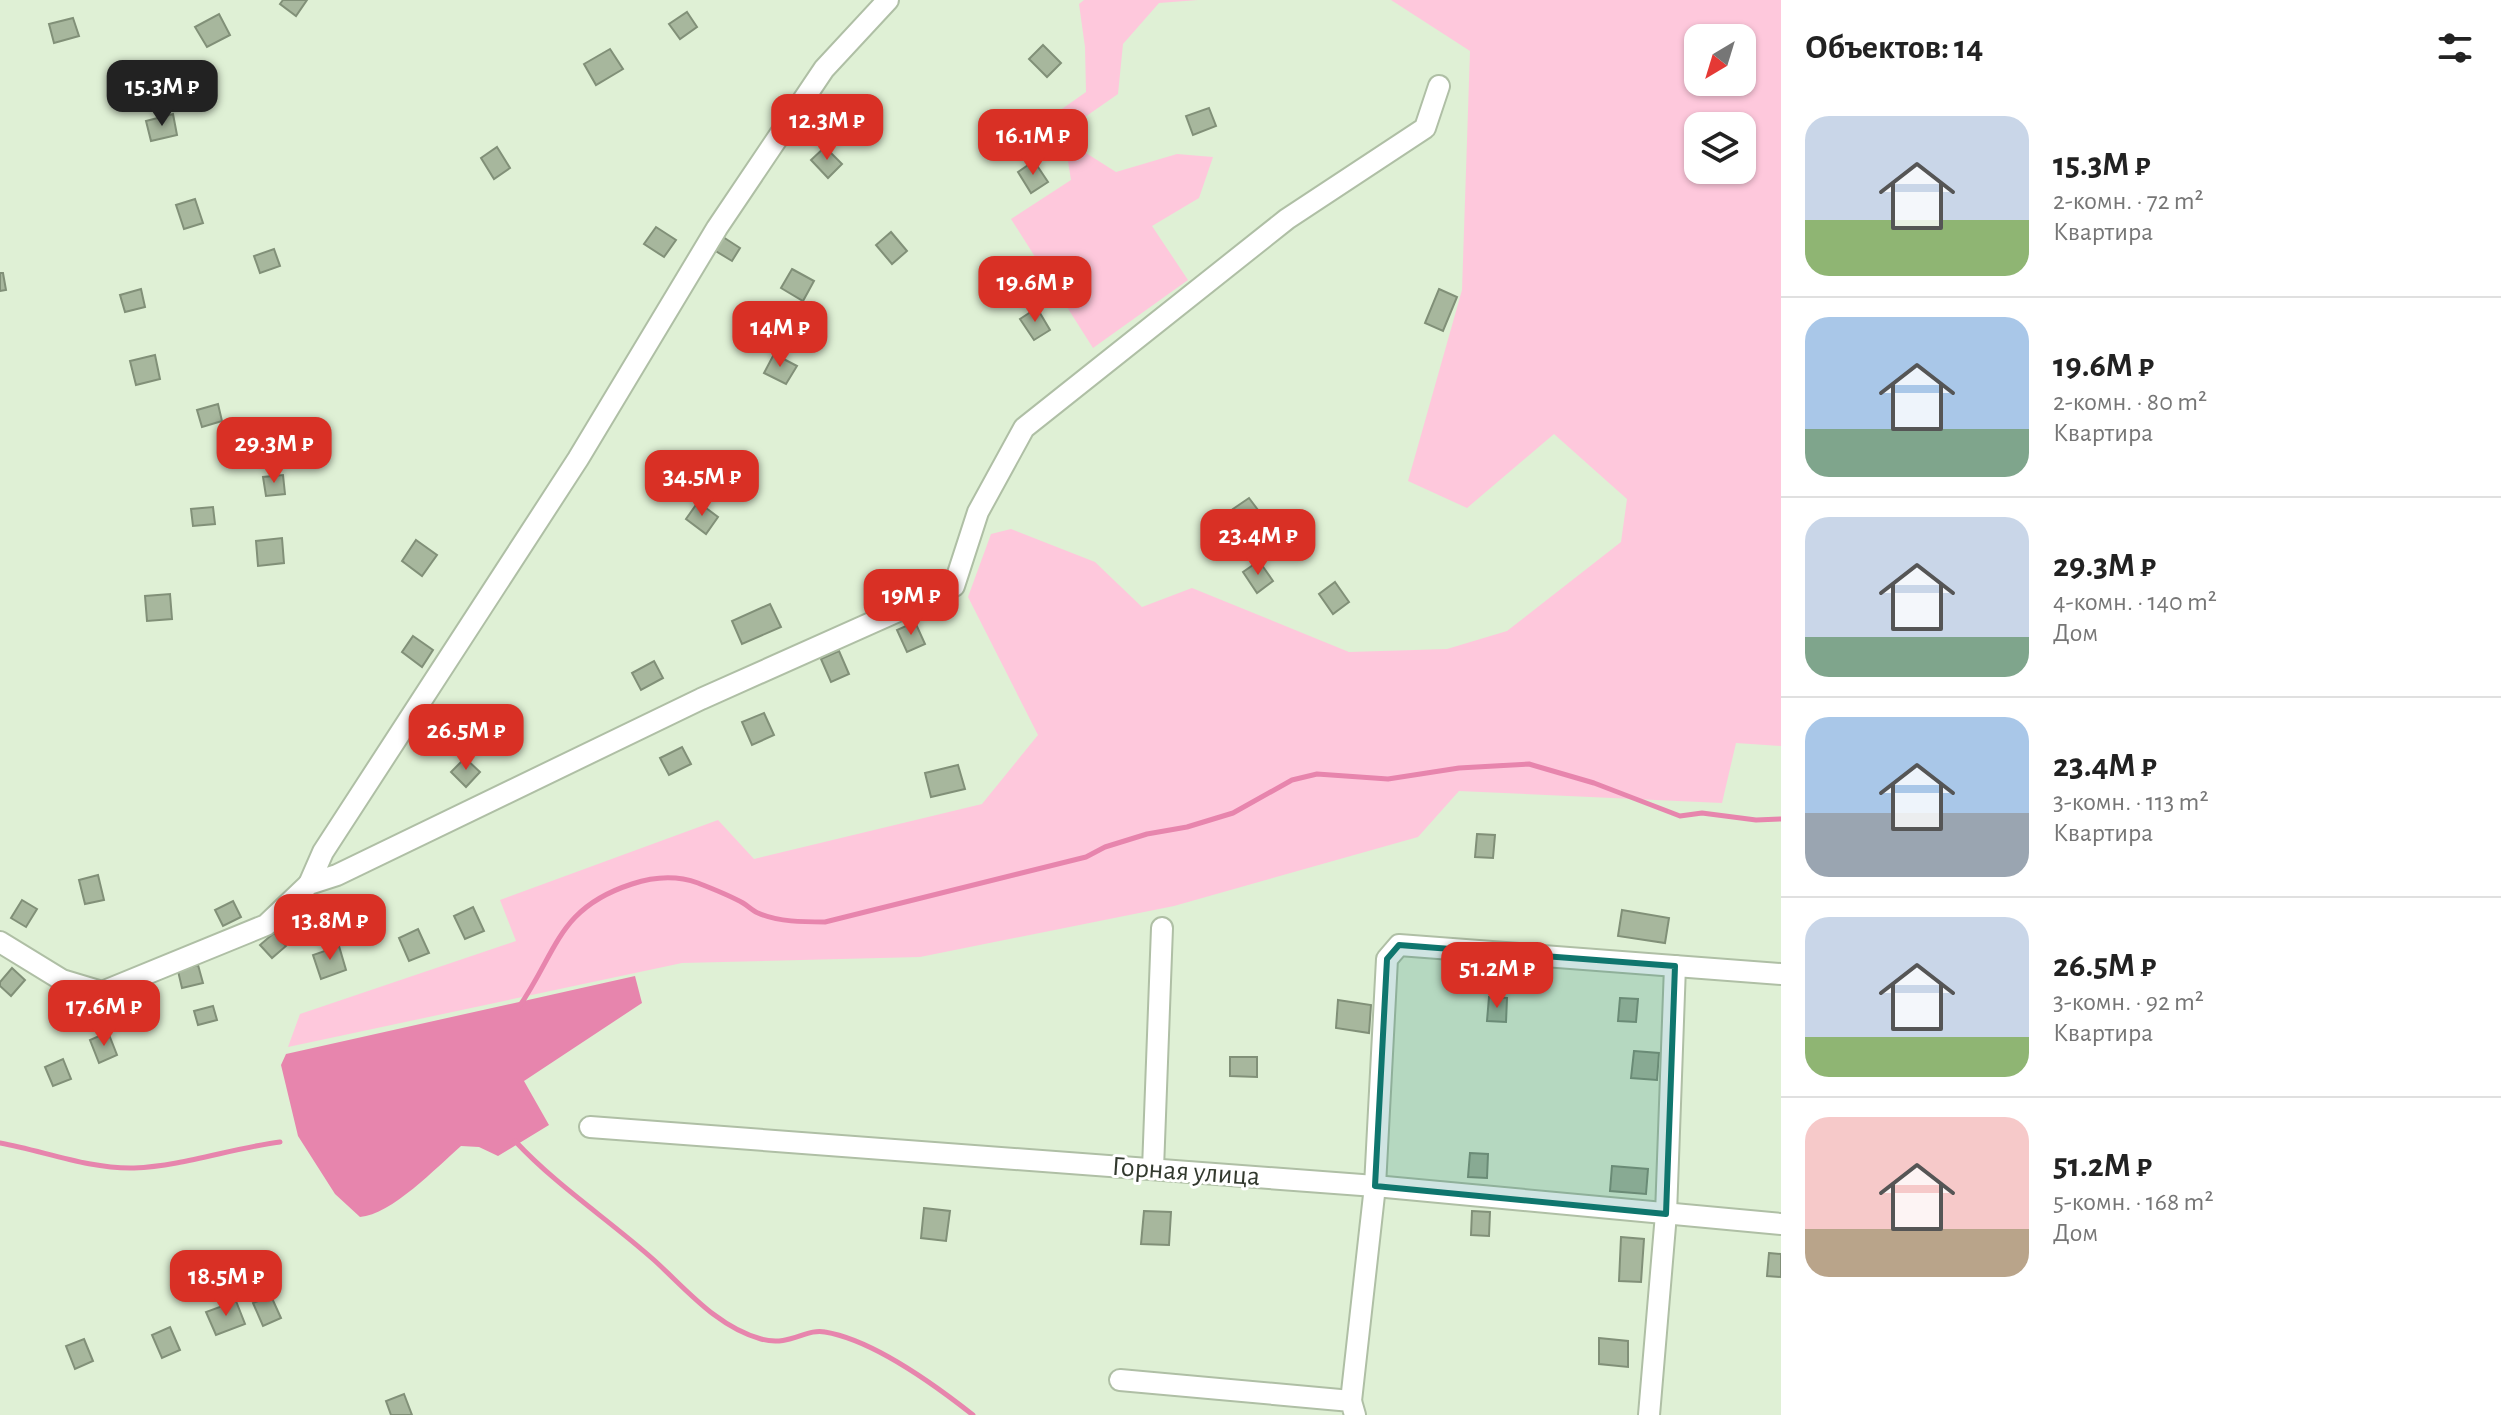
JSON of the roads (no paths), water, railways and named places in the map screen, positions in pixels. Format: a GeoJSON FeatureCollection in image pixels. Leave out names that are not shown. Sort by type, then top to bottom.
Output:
{"type":"FeatureCollection","features":[{"type":"Feature","properties":{"kind":"street"},"geometry":{"type":"LineString","coordinates":[[0,942],[62,980],[102,992],[266,925],[309,884],[323,852],[578,459],[717,228],[824,69],[888,0]]}},
{"type":"Feature","properties":{"kind":"street"},"geometry":{"type":"LineString","coordinates":[[309,884],[337,875],[701,699],[954,586],[978,512],[1024,428],[1287,219],[1425,128],[1439,86]]}},
{"type":"Feature","properties":{"kind":"street"},"geometry":{"type":"LineString","coordinates":[[1153,1169],[1162,928]]}},
{"type":"Feature","properties":{"kind":"street"},"geometry":{"type":"LineString","coordinates":[[1120,1380],[1353,1408],[1375,1186],[1387,959],[1399,945],[1781,974]]}},
{"type":"Feature","properties":{"kind":"street"},"geometry":{"type":"LineString","coordinates":[[1649,1415],[1666,1214],[1675,966]]}},
{"type":"Feature","properties":{"kind":"street","name":"Горная улица"},"geometry":{"type":"LineString","coordinates":[[590,1127],[1375,1186],[1781,1224]]}},
{"type":"Feature","properties":{"kind":"waterway"},"geometry":{"type":"LineString","coordinates":[[519,1007],[552,949],[574,918],[607,894],[640,882],[656,878],[690,880],[732,897],[766,916],[791,921],[825,922],[1086,857],[1105,847],[1147,834],[1187,827],[1233,813],[1292,780],[1317,774],[1388,779],[1459,768],[1529,764],[1594,783],[1680,816],[1702,813],[1756,820],[1781,819]]}},
{"type":"Feature","properties":{"kind":"waterway"},"geometry":{"type":"LineString","coordinates":[[515,1141],[548,1173],[730,1326],[771,1341],[818,1331],[844,1337],[903,1365],[973,1415]]}},
{"type":"Feature","properties":{"kind":"waterway"},"geometry":{"type":"LineString","coordinates":[[0,1143],[83,1163],[134,1168],[171,1164],[280,1142]]}}]}
